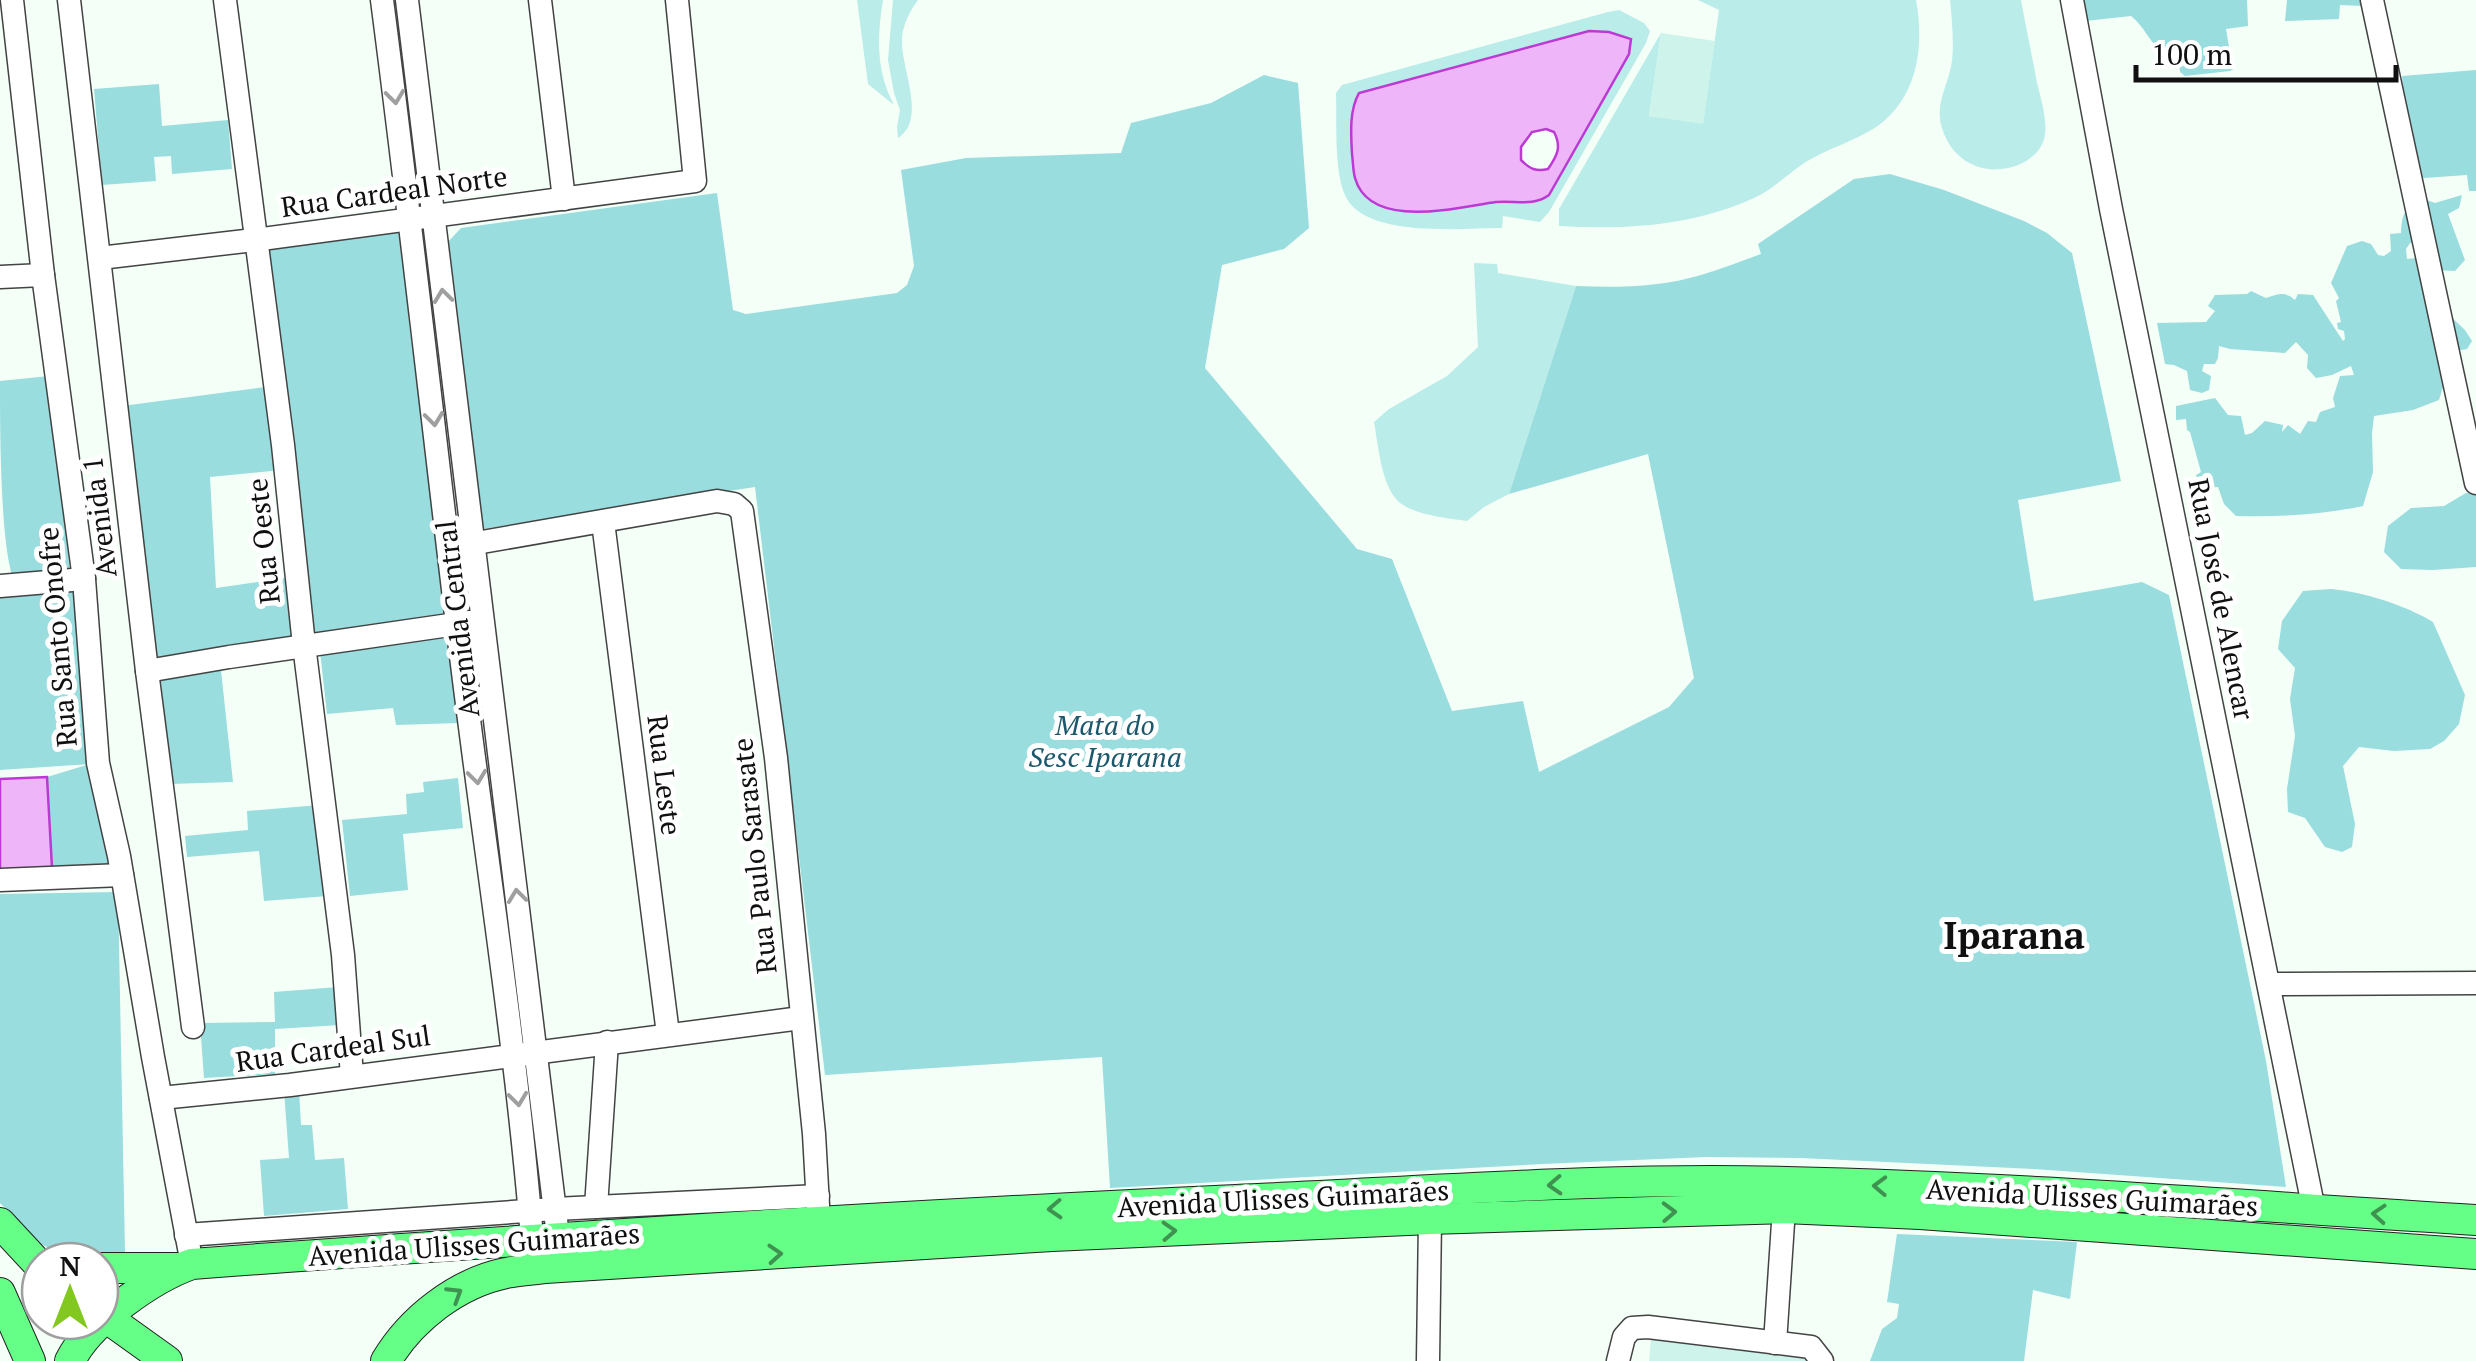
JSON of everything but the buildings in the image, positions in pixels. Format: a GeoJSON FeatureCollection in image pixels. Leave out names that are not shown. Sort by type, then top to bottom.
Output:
{"type":"FeatureCollection","features":[{"type":"Feature","properties":{"kind":"main road","name":"Avenida Ulisses Guimarães"},"geometry":{"type":"LineString","coordinates":[[386,1361],[413,1326],[447,1298],[472,1284],[504,1273],[665,1246],[819,1210],[1142,1204],[1597,1183],[1785,1182],[2474,1220]]}},
{"type":"Feature","properties":{"kind":"main road","name":"Avenida Ulisses Guimarães"},"geometry":{"type":"LineString","coordinates":[[120,1305],[186,1256],[543,1223],[665,1246],[1052,1236],[1784,1208],[1920,1214],[2472,1254]]}},
{"type":"Feature","properties":{"kind":"main road"},"geometry":{"type":"LineString","coordinates":[[2472,1254],[2474,1220]]}},
{"type":"Feature","properties":{"kind":"main road"},"geometry":{"type":"LineString","coordinates":[[0,1223],[20,1244]]}},
{"type":"Feature","properties":{"kind":"main road"},"geometry":{"type":"LineString","coordinates":[[120,1265],[186,1256]]}},
{"type":"Feature","properties":{"kind":"main road"},"geometry":{"type":"LineString","coordinates":[[0,1293],[30,1361]]}},
{"type":"Feature","properties":{"kind":"main road"},"geometry":{"type":"LineString","coordinates":[[120,1327],[167,1361]]}},
{"type":"Feature","properties":{"kind":"street","name":"Rua Santo Onofre"},"geometry":{"type":"LineString","coordinates":[[12,0],[43,275],[84,579],[98,763],[122,875],[186,1256]]}},
{"type":"Feature","properties":{"kind":"street","name":"Avenida 1"},"geometry":{"type":"LineString","coordinates":[[69,0],[193,1027]]}},
{"type":"Feature","properties":{"kind":"street","name":"Rua Oeste"},"geometry":{"type":"LineString","coordinates":[[225,0],[283,446],[343,955],[352,1076]]}},
{"type":"Feature","properties":{"kind":"street","name":"Avenida Central"},"geometry":{"type":"LineString","coordinates":[[382,0],[410,219],[460,546],[482,621],[524,954],[525,1053],[543,1223]]}},
{"type":"Feature","properties":{"kind":"street","name":"Avenida Central"},"geometry":{"type":"LineString","coordinates":[[407,0],[434,216],[460,546],[457,624],[500,956],[525,1053]]}},
{"type":"Feature","properties":{"kind":"street"},"geometry":{"type":"LineString","coordinates":[[540,0],[564,199]]}},
{"type":"Feature","properties":{"kind":"street","name":"Rua Cardeal Norte"},"geometry":{"type":"LineString","coordinates":[[100,258],[695,181],[677,0]]}},
{"type":"Feature","properties":{"kind":"street","name":"Rua José de Alencar"},"geometry":{"type":"LineString","coordinates":[[2072,0],[2314,1210]]}},
{"type":"Feature","properties":{"kind":"street"},"geometry":{"type":"LineString","coordinates":[[2372,0],[2476,483]]}},
{"type":"Feature","properties":{"kind":"street"},"geometry":{"type":"LineString","coordinates":[[0,277],[43,275]]}},
{"type":"Feature","properties":{"kind":"street","name":"Rua Paulo Sarasate"},"geometry":{"type":"LineString","coordinates":[[603,522],[718,501],[738,507],[744,518],[776,758],[819,1210]]}},
{"type":"Feature","properties":{"kind":"street"},"geometry":{"type":"LineString","coordinates":[[460,546],[603,522]]}},
{"type":"Feature","properties":{"kind":"street","name":"Rua Leste"},"geometry":{"type":"LineString","coordinates":[[603,522],[668,1034]]}},
{"type":"Feature","properties":{"kind":"street"},"geometry":{"type":"LineString","coordinates":[[0,586],[84,579]]}},
{"type":"Feature","properties":{"kind":"street"},"geometry":{"type":"LineString","coordinates":[[147,671],[482,621]]}},
{"type":"Feature","properties":{"kind":"street"},"geometry":{"type":"LineString","coordinates":[[0,880],[122,875]]}},
{"type":"Feature","properties":{"kind":"street"},"geometry":{"type":"LineString","coordinates":[[500,956],[524,954]]}},
{"type":"Feature","properties":{"kind":"street"},"geometry":{"type":"LineString","coordinates":[[2270,984],[2476,982]]}},
{"type":"Feature","properties":{"kind":"street","name":"Rua Cardeal Sul"},"geometry":{"type":"LineString","coordinates":[[161,1098],[204,1096],[801,1018]]}},
{"type":"Feature","properties":{"kind":"street"},"geometry":{"type":"LineString","coordinates":[[596,1207],[607,1042]]}},
{"type":"Feature","properties":{"kind":"street"},"geometry":{"type":"LineString","coordinates":[[543,1223],[596,1207],[819,1210]]}},
{"type":"Feature","properties":{"kind":"street"},"geometry":{"type":"LineString","coordinates":[[1776,1343],[1784,1208]]}},
{"type":"Feature","properties":{"kind":"street"},"geometry":{"type":"LineString","coordinates":[[1428,1361],[1430,1219]]}},
{"type":"Feature","properties":{"kind":"street"},"geometry":{"type":"LineString","coordinates":[[1618,1361],[1624,1337],[1632,1328],[1648,1327],[1811,1346],[1822,1361]]}},
{"type":"Feature","properties":{"kind":"shaded area"},"geometry":{"type":"Polygon","coordinates":[[[857,0],[883,0],[880,54],[894,105],[868,84],[857,0]]]}},
{"type":"Feature","properties":{"kind":"shaded area"},"geometry":{"type":"Polygon","coordinates":[[[893,0],[918,0],[907,18],[902,50],[911,119],[898,138],[900,110],[888,60],[893,0]]]}},
{"type":"Feature","properties":{"kind":"shaded area"},"geometry":{"type":"Polygon","coordinates":[[[1698,0],[1916,0],[1918,55],[1908,89],[1900,104],[1873,129],[1811,159],[1762,194],[1731,207],[1658,224],[1559,226],[1559,209],[1661,33],[1649,116],[1703,123],[1719,10],[1698,0]]]}},
{"type":"Feature","properties":{"kind":"shaded area"},"geometry":{"type":"Polygon","coordinates":[[[1950,0],[2021,0],[2045,135],[2036,153],[2018,165],[1997,169],[1976,166],[1959,156],[1944,134],[1940,111],[1952,61],[1950,0]]]}},
{"type":"Feature","properties":{"kind":"shaded area"},"geometry":{"type":"Polygon","coordinates":[[[1619,10],[1644,23],[1650,31],[1540,222],[1503,216],[1502,228],[1414,228],[1370,218],[1354,208],[1344,193],[1337,157],[1336,93],[1342,85],[1619,10]],[[1589,31],[1359,93],[1392,210],[1439,212],[1500,201],[1539,202],[1549,195],[1628,54],[1631,40],[1589,31]]]}},
{"type":"Feature","properties":{"kind":"shaded area"},"geometry":{"type":"Polygon","coordinates":[[[1589,31],[1631,39],[1629,54],[1549,195],[1537,201],[1417,212],[1378,205],[1364,194],[1355,178],[1351,123],[1359,93],[1589,31]],[[1532,132],[1521,147],[1521,160],[1527,166],[1548,169],[1557,151],[1554,132],[1532,132]]]}},
{"type":"Feature","properties":{"kind":"shaded area"},"geometry":{"type":"Polygon","coordinates":[[[1661,33],[1715,41],[1703,124],[1649,116],[1661,33]]]}},
{"type":"Feature","properties":{"kind":"shaded area"},"geometry":{"type":"Polygon","coordinates":[[[1474,263],[1497,264],[1498,273],[1576,286],[1509,494],[1467,521],[1420,512],[1397,500],[1384,474],[1374,422],[1389,409],[1447,376],[1478,347],[1474,263]]]}},
{"type":"Feature","properties":{"kind":"shaded area"},"geometry":{"type":"Polygon","coordinates":[[[47,777],[52,868],[0,871],[0,779],[47,777]]]}},
{"type":"Feature","properties":{"kind":"shaded area"},"geometry":{"type":"Polygon","coordinates":[[[1651,1338],[1814,1355],[1813,1361],[1649,1361],[1651,1338]]]}},
{"type":"Feature","properties":{"kind":"green space"},"geometry":{"type":"Polygon","coordinates":[[[2081,0],[2247,0],[2248,26],[2226,29],[2235,68],[2185,76],[2180,72],[2177,46],[2162,51],[2131,16],[2085,21],[2081,0]]]}},
{"type":"Feature","properties":{"kind":"green space"},"geometry":{"type":"Polygon","coordinates":[[[2287,0],[2363,0],[2364,6],[2340,5],[2339,19],[2285,21],[2287,0]]]}},
{"type":"Feature","properties":{"kind":"green space"},"geometry":{"type":"Polygon","coordinates":[[[2476,70],[2476,191],[2469,191],[2467,175],[2410,179],[2402,76],[2476,70]]]}},
{"type":"Feature","properties":{"kind":"green space","name":"Mata do Sesc Iparana"},"geometry":{"type":"Polygon","coordinates":[[[1264,75],[1298,83],[1309,228],[1284,249],[1222,265],[1205,368],[1357,549],[1392,559],[1452,711],[1523,701],[1539,772],[1669,707],[1694,678],[1648,454],[1509,494],[1576,286],[1655,284],[1724,268],[1761,254],[1758,244],[1854,179],[1890,174],[2024,221],[2072,253],[2121,481],[2018,500],[2034,601],[2142,582],[2169,595],[2266,1061],[2286,1187],[2034,1169],[1706,1157],[1110,1188],[1102,1057],[825,1075],[755,487],[476,530],[447,243],[461,228],[717,193],[733,310],[746,314],[897,293],[907,285],[914,266],[901,170],[966,158],[1121,153],[1131,123],[1211,103],[1264,75]]]}},
{"type":"Feature","properties":{"kind":"green space"},"geometry":{"type":"Polygon","coordinates":[[[159,84],[162,126],[228,120],[232,169],[172,174],[171,156],[154,157],[156,181],[102,185],[94,89],[159,84]]]}},
{"type":"Feature","properties":{"kind":"green space"},"geometry":{"type":"Polygon","coordinates":[[[2462,195],[2459,208],[2448,214],[2465,260],[2455,271],[2435,270],[2418,242],[2410,243],[2406,249],[2407,259],[2416,258],[2448,314],[2472,341],[2467,349],[2442,353],[2445,380],[2439,400],[2413,410],[2374,416],[2373,472],[2363,506],[2300,515],[2236,516],[2224,504],[2218,487],[2200,488],[2196,475],[2201,472],[2190,432],[2186,419],[2176,420],[2176,406],[2215,398],[2228,415],[2241,416],[2245,435],[2265,421],[2283,425],[2282,432],[2288,425],[2300,434],[2308,421],[2316,422],[2320,412],[2335,407],[2333,398],[2340,376],[2354,375],[2351,366],[2316,378],[2307,368],[2308,355],[2296,342],[2285,353],[2219,346],[2215,364],[2204,364],[2202,371],[2211,376],[2209,390],[2190,390],[2187,371],[2165,364],[2157,323],[2206,322],[2215,311],[2208,306],[2215,295],[2251,291],[2266,298],[2281,294],[2295,300],[2298,294],[2313,295],[2343,341],[2344,331],[2338,329],[2337,323],[2341,322],[2336,301],[2339,298],[2331,283],[2347,246],[2362,241],[2384,256],[2391,251],[2390,234],[2401,233],[2409,208],[2424,199],[2435,203],[2462,195]]]}},
{"type":"Feature","properties":{"kind":"green space"},"geometry":{"type":"Polygon","coordinates":[[[402,227],[409,323],[447,618],[310,634],[278,343],[277,300],[268,292],[270,243],[402,227]]]}},
{"type":"Feature","properties":{"kind":"green space"},"geometry":{"type":"Polygon","coordinates":[[[49,376],[70,572],[13,578],[3,512],[0,381],[49,376]]]}},
{"type":"Feature","properties":{"kind":"green space"},"geometry":{"type":"Polygon","coordinates":[[[272,386],[281,470],[210,477],[216,588],[291,577],[297,640],[150,664],[122,406],[272,386]]]}},
{"type":"Feature","properties":{"kind":"green space"},"geometry":{"type":"Polygon","coordinates":[[[2466,493],[2476,494],[2476,567],[2401,569],[2384,552],[2388,526],[2411,508],[2444,506],[2466,493]]]}},
{"type":"Feature","properties":{"kind":"green space"},"geometry":{"type":"Polygon","coordinates":[[[84,579],[117,879],[52,868],[47,777],[90,764],[0,770],[0,585],[84,579]]]}},
{"type":"Feature","properties":{"kind":"green space"},"geometry":{"type":"Polygon","coordinates":[[[2331,589],[2384,600],[2433,622],[2465,695],[2459,724],[2444,741],[2430,749],[2394,751],[2359,747],[2343,766],[2355,824],[2352,847],[2342,852],[2325,847],[2305,818],[2288,812],[2287,789],[2295,736],[2290,699],[2295,668],[2278,649],[2282,621],[2303,591],[2331,589]]]}},
{"type":"Feature","properties":{"kind":"green space"},"geometry":{"type":"Polygon","coordinates":[[[448,633],[459,723],[396,725],[393,708],[327,714],[320,651],[448,633]]]}},
{"type":"Feature","properties":{"kind":"green space"},"geometry":{"type":"Polygon","coordinates":[[[220,661],[233,782],[170,784],[160,670],[220,661]]]}},
{"type":"Feature","properties":{"kind":"green space"},"geometry":{"type":"Polygon","coordinates":[[[458,778],[463,828],[403,834],[408,890],[350,896],[342,820],[407,814],[406,794],[424,792],[423,782],[458,778]]]}},
{"type":"Feature","properties":{"kind":"green space"},"geometry":{"type":"Polygon","coordinates":[[[319,805],[328,896],[264,901],[259,851],[187,857],[185,836],[248,830],[247,811],[319,805]]]}},
{"type":"Feature","properties":{"kind":"green space"},"geometry":{"type":"Polygon","coordinates":[[[118,892],[125,1253],[120,1253],[120,1241],[37,1241],[0,1203],[0,894],[118,892]]]}},
{"type":"Feature","properties":{"kind":"green space"},"geometry":{"type":"Polygon","coordinates":[[[338,987],[340,1025],[275,1029],[275,1074],[204,1078],[200,1023],[275,1022],[274,992],[338,987]]]}},
{"type":"Feature","properties":{"kind":"green space"},"geometry":{"type":"Polygon","coordinates":[[[299,1090],[301,1125],[312,1125],[315,1160],[344,1158],[348,1209],[264,1216],[260,1160],[289,1158],[284,1091],[299,1090]]]}},
{"type":"Feature","properties":{"kind":"green space"},"geometry":{"type":"Polygon","coordinates":[[[1897,1234],[2077,1242],[2070,1299],[2033,1290],[2024,1361],[1870,1361],[1882,1329],[1897,1318],[1899,1304],[1887,1302],[1897,1234]]]}},
{"type":"Feature","properties":{"kind":"district","name":"Iparana"},"geometry":{"type":"Point","coordinates":[2014,935]}}]}
